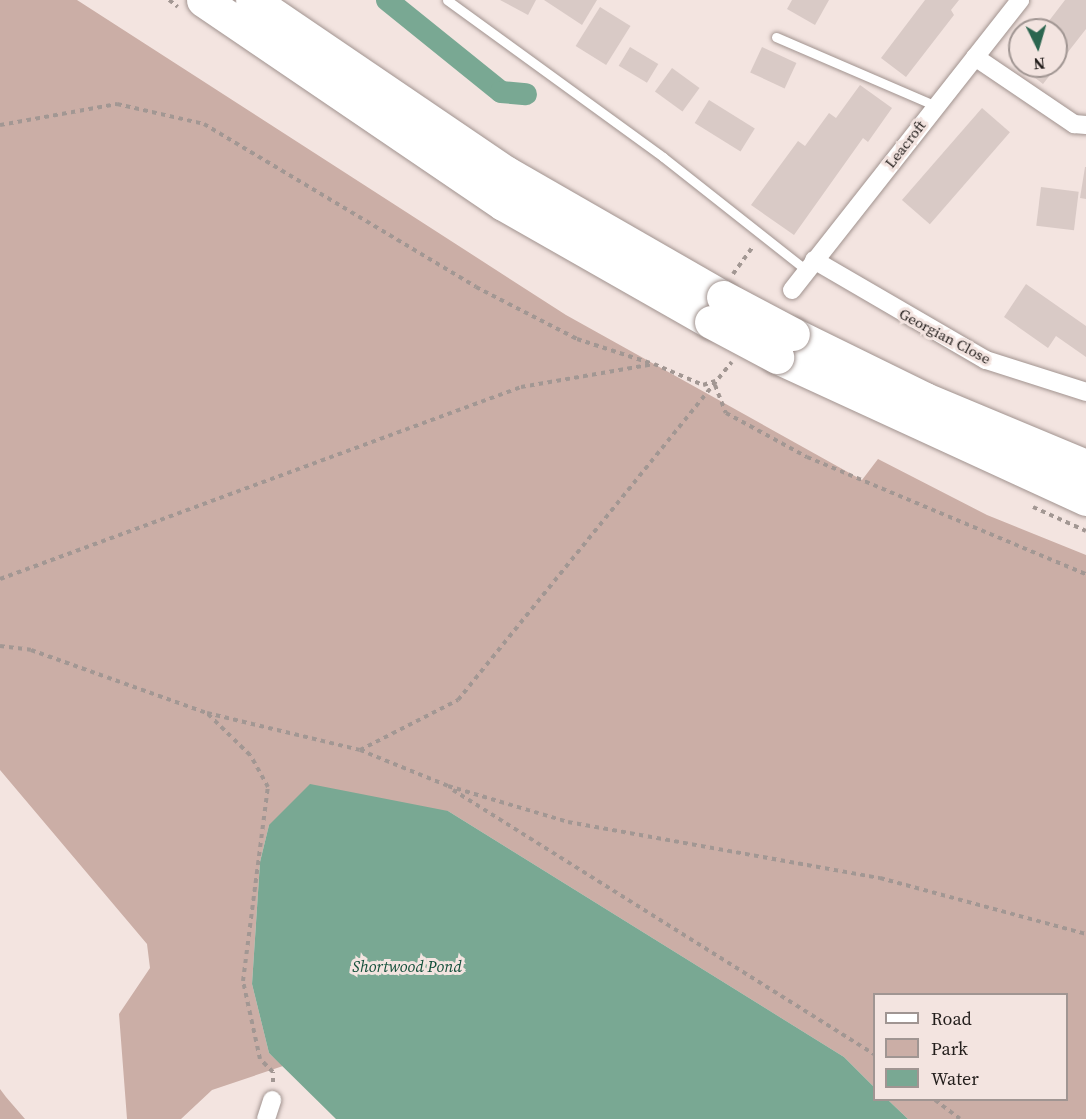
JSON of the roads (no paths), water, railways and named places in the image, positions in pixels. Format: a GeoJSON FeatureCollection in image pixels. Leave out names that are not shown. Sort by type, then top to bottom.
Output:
{"type":"FeatureCollection","features":[{"type":"Feature","properties":{"kind":"highway"},"geometry":{"type":"LineString","coordinates":[[203,0],[503,204],[718,304]]}},
{"type":"Feature","properties":{"kind":"highway"},"geometry":{"type":"LineString","coordinates":[[252,0],[498,167],[785,345],[1086,499]]}},
{"type":"Feature","properties":{"kind":"highway"},"geometry":{"type":"LineString","coordinates":[[785,345],[926,399],[1086,466]]}},
{"type":"Feature","properties":{"kind":"street","name":"Leacroft"},"geometry":{"type":"LineString","coordinates":[[792,290],[1020,0]]}},
{"type":"Feature","properties":{"kind":"street"},"geometry":{"type":"LineString","coordinates":[[975,57],[1074,124],[1086,125]]}},
{"type":"Feature","properties":{"kind":"street","name":"Georgian Close"},"geometry":{"type":"LineString","coordinates":[[810,265],[986,360],[1086,392]]}},
{"type":"Feature","properties":{"kind":"street"},"geometry":{"type":"LineString","coordinates":[[266,1119],[272,1100]]}},
{"type":"Feature","properties":{"kind":"lane"},"geometry":{"type":"LineString","coordinates":[[447,0],[762,235],[810,265]]}},
{"type":"Feature","properties":{"kind":"lane"},"geometry":{"type":"LineString","coordinates":[[776,37],[936,106]]}},
{"type":"Feature","properties":{"kind":"water","name":"Shortwood Pond"},"geometry":{"type":"Polygon","coordinates":[[[310,784],[448,811],[844,1057],[873,1086],[873,1101],[889,1101],[908,1119],[336,1119],[269,1053],[252,984],[260,862],[269,825],[310,784]]]}},
{"type":"Feature","properties":{"kind":"waterway"},"geometry":{"type":"LineString","coordinates":[[387,0],[501,92],[526,94]]}}]}
